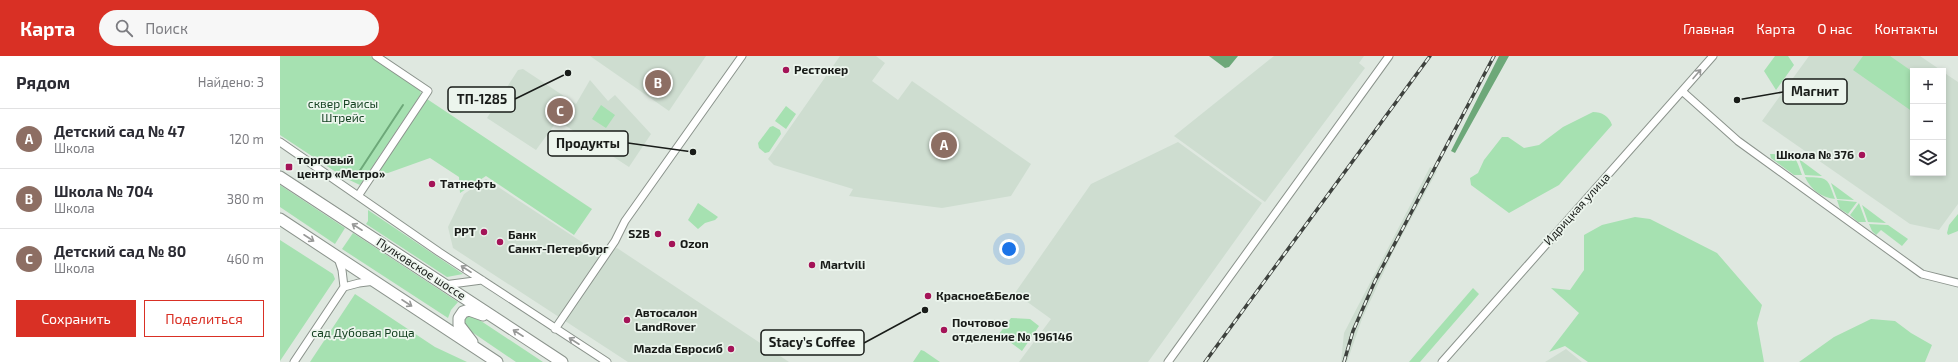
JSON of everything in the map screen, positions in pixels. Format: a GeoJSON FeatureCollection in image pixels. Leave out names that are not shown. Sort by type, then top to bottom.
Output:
{"type":"FeatureCollection","features":[{"type":"Feature","properties":{"kind":"main road","name":"Пулковское шоссе"},"geometry":{"type":"LineString","coordinates":[[280,177],[562,362]]}},
{"type":"Feature","properties":{"kind":"main road"},"geometry":{"type":"LineString","coordinates":[[280,219],[497,362]]}},
{"type":"Feature","properties":{"kind":"main road"},"geometry":{"type":"LineString","coordinates":[[480,350],[459,325],[459,318],[463,312],[469,310],[495,318]]}},
{"type":"Feature","properties":{"kind":"street"},"geometry":{"type":"LineString","coordinates":[[358,196],[428,91],[376,56]]}},
{"type":"Feature","properties":{"kind":"street"},"geometry":{"type":"LineString","coordinates":[[555,329],[620,234],[625,221],[742,56]]}},
{"type":"Feature","properties":{"kind":"street"},"geometry":{"type":"LineString","coordinates":[[1168,362],[1389,56]]}},
{"type":"Feature","properties":{"kind":"street","name":"Идрицкая улица"},"geometry":{"type":"LineString","coordinates":[[1442,362],[1713,56]]}},
{"type":"Feature","properties":{"kind":"street"},"geometry":{"type":"LineString","coordinates":[[1682,91],[1738,141],[1922,274],[1958,283]]}},
{"type":"Feature","properties":{"kind":"street"},"geometry":{"type":"LineString","coordinates":[[280,142],[482,280],[607,362]]}},
{"type":"Feature","properties":{"kind":"street"},"geometry":{"type":"LineString","coordinates":[[294,362],[344,287],[342,270],[337,256]]}},
{"type":"Feature","properties":{"kind":"street"},"geometry":{"type":"LineString","coordinates":[[444,284],[482,280]]}},
{"type":"Feature","properties":{"kind":"street"},"geometry":{"type":"LineString","coordinates":[[344,287],[375,281]]}},
{"type":"Feature","properties":{"kind":"shaded area"},"geometry":{"type":"Polygon","coordinates":[[[590,56],[706,56],[669,111],[590,56]]]}},
{"type":"Feature","properties":{"kind":"shaded area"},"geometry":{"type":"Polygon","coordinates":[[[840,56],[876,56],[885,63],[872,81],[898,100],[912,81],[1031,164],[1011,196],[942,208],[849,196],[853,189],[774,165],[768,159],[840,56]]]}},
{"type":"Feature","properties":{"kind":"shaded area"},"geometry":{"type":"Polygon","coordinates":[[[1209,56],[1238,56],[1229,67],[1225,68],[1209,56]]]}},
{"type":"Feature","properties":{"kind":"shaded area"},"geometry":{"type":"Polygon","coordinates":[[[1274,56],[1364,56],[1359,63],[1365,68],[1265,202],[1174,136],[1274,56]]]}},
{"type":"Feature","properties":{"kind":"shaded area"},"geometry":{"type":"Polygon","coordinates":[[[1499,56],[1509,56],[1455,153],[1451,151],[1499,56]]]}},
{"type":"Feature","properties":{"kind":"shaded area","name":"Школа № 376"},"geometry":{"type":"Polygon","coordinates":[[[1809,56],[1920,56],[1938,68],[1910,68],[1910,176],[1946,176],[1946,74],[1958,82],[1958,204],[1939,230],[1910,224],[1762,121],[1809,56]]]}},
{"type":"Feature","properties":{"kind":"shaded area"},"geometry":{"type":"Polygon","coordinates":[[[523,69],[576,104],[590,80],[608,101],[615,95],[651,134],[629,167],[563,124],[555,124],[536,150],[487,118],[518,70],[523,69]]]}},
{"type":"Feature","properties":{"kind":"shaded area"},"geometry":{"type":"Polygon","coordinates":[[[1178,142],[1262,203],[1148,362],[1019,362],[1051,319],[1015,293],[1091,184],[1178,142]]]}},
{"type":"Feature","properties":{"kind":"shaded area"},"geometry":{"type":"Polygon","coordinates":[[[1430,167],[1437,171],[1393,252],[1362,319],[1347,362],[1341,362],[1344,333],[1430,167]]]}},
{"type":"Feature","properties":{"kind":"shaded area"},"geometry":{"type":"Polygon","coordinates":[[[486,179],[600,254],[617,248],[789,362],[628,362],[453,248],[448,227],[464,194],[486,179]]]}},
{"type":"Feature","properties":{"kind":"shaded area"},"geometry":{"type":"Polygon","coordinates":[[[1566,349],[1582,362],[1545,362],[1566,349]]]}},
{"type":"Feature","properties":{"kind":"green space","name":"сквер Раисы Штрейс"},"geometry":{"type":"Polygon","coordinates":[[[280,56],[370,56],[419,87],[421,94],[360,185],[345,178],[280,135],[280,56]]]}},
{"type":"Feature","properties":{"kind":"green space"},"geometry":{"type":"Polygon","coordinates":[[[1775,56],[1788,56],[1794,65],[1776,90],[1764,71],[1775,56]]]}},
{"type":"Feature","properties":{"kind":"green space"},"geometry":{"type":"Polygon","coordinates":[[[1863,56],[1890,56],[1910,70],[1910,110],[1853,70],[1863,56]]]}},
{"type":"Feature","properties":{"kind":"green space"},"geometry":{"type":"Polygon","coordinates":[[[427,99],[592,209],[574,235],[486,176],[460,193],[459,177],[430,158],[388,173],[378,172],[427,99]]]}},
{"type":"Feature","properties":{"kind":"green space"},"geometry":{"type":"Polygon","coordinates":[[[601,105],[615,115],[606,128],[592,119],[601,105]]]}},
{"type":"Feature","properties":{"kind":"green space"},"geometry":{"type":"Polygon","coordinates":[[[786,106],[796,114],[786,129],[775,121],[786,106]]]}},
{"type":"Feature","properties":{"kind":"green space"},"geometry":{"type":"Polygon","coordinates":[[[1593,112],[1605,115],[1612,125],[1559,185],[1509,213],[1471,185],[1470,178],[1478,173],[1484,160],[1502,137],[1508,137],[1524,148],[1539,145],[1563,127],[1593,112]]]}},
{"type":"Feature","properties":{"kind":"green space"},"geometry":{"type":"Polygon","coordinates":[[[773,126],[780,130],[781,134],[769,152],[765,153],[759,148],[758,143],[770,127],[773,126]]]}},
{"type":"Feature","properties":{"kind":"green space"},"geometry":{"type":"Polygon","coordinates":[[[1770,154],[1784,154],[1792,156],[1797,162],[1802,175],[1794,175],[1771,158],[1770,154]]]}},
{"type":"Feature","properties":{"kind":"green space"},"geometry":{"type":"Polygon","coordinates":[[[1799,159],[1822,176],[1805,175],[1799,159]]]}},
{"type":"Feature","properties":{"kind":"green space"},"geometry":{"type":"Polygon","coordinates":[[[1805,177],[1826,180],[1835,199],[1821,195],[1813,189],[1805,177]]]}},
{"type":"Feature","properties":{"kind":"green space"},"geometry":{"type":"Polygon","coordinates":[[[1831,183],[1854,200],[1837,199],[1831,183]]]}},
{"type":"Feature","properties":{"kind":"green space"},"geometry":{"type":"Polygon","coordinates":[[[280,185],[345,228],[335,244],[280,207],[280,185]]]}},
{"type":"Feature","properties":{"kind":"green space"},"geometry":{"type":"Polygon","coordinates":[[[1837,200],[1857,202],[1848,214],[1840,209],[1837,200]]]}},
{"type":"Feature","properties":{"kind":"green space"},"geometry":{"type":"Polygon","coordinates":[[[698,203],[718,217],[715,220],[705,223],[698,229],[688,220],[698,203]]]}},
{"type":"Feature","properties":{"kind":"green space"},"geometry":{"type":"Polygon","coordinates":[[[1859,203],[1866,222],[1858,222],[1850,215],[1859,203]]]}},
{"type":"Feature","properties":{"kind":"green space"},"geometry":{"type":"Polygon","coordinates":[[[1862,205],[1886,223],[1868,222],[1862,205]]]}},
{"type":"Feature","properties":{"kind":"green space"},"geometry":{"type":"Polygon","coordinates":[[[368,210],[463,274],[447,277],[366,224],[368,221],[368,210]]]}},
{"type":"Feature","properties":{"kind":"green space"},"geometry":{"type":"Polygon","coordinates":[[[1958,214],[1958,231],[1948,235],[1949,225],[1958,214]]]}},
{"type":"Feature","properties":{"kind":"green space"},"geometry":{"type":"Polygon","coordinates":[[[1635,217],[1650,219],[1717,253],[1762,305],[1757,323],[1764,362],[1588,362],[1565,346],[1549,352],[1579,313],[1551,288],[1570,290],[1584,270],[1584,235],[1602,225],[1635,217]]]}},
{"type":"Feature","properties":{"kind":"green space"},"geometry":{"type":"Polygon","coordinates":[[[1869,224],[1888,225],[1908,239],[1902,246],[1881,230],[1876,235],[1872,231],[1869,224]]]}},
{"type":"Feature","properties":{"kind":"green space"},"geometry":{"type":"Polygon","coordinates":[[[353,233],[458,302],[451,310],[448,318],[342,249],[353,233]]]}},
{"type":"Feature","properties":{"kind":"green space","name":"сад Дубовая Роща"},"geometry":{"type":"Polygon","coordinates":[[[280,240],[333,274],[335,279],[280,361],[280,240]]]}},
{"type":"Feature","properties":{"kind":"green space"},"geometry":{"type":"Polygon","coordinates":[[[1473,288],[1479,294],[1420,362],[1409,362],[1473,288]]]}},
{"type":"Feature","properties":{"kind":"green space","name":"сад Дубовая Роща"},"geometry":{"type":"Polygon","coordinates":[[[355,294],[435,347],[467,362],[310,362],[355,294]]]}},
{"type":"Feature","properties":{"kind":"green space"},"geometry":{"type":"Polygon","coordinates":[[[467,317],[473,317],[481,321],[543,362],[516,362],[466,328],[464,321],[467,317]]]}},
{"type":"Feature","properties":{"kind":"green space"},"geometry":{"type":"Polygon","coordinates":[[[1011,318],[1030,319],[1039,326],[1022,351],[999,334],[1011,318]]]}},
{"type":"Feature","properties":{"kind":"green space"},"geometry":{"type":"Polygon","coordinates":[[[1871,319],[1895,321],[1911,333],[1932,345],[1925,362],[1799,362],[1834,337],[1871,319]]]}},
{"type":"Feature","properties":{"kind":"green space"},"geometry":{"type":"Polygon","coordinates":[[[921,350],[924,351],[940,362],[913,362],[921,350]]]}},
{"type":"Feature","properties":{"kind":"waterway"},"geometry":{"type":"LineString","coordinates":[[355,178],[403,105]]}},
{"type":"Feature","properties":{"kind":"railway"},"geometry":{"type":"LineString","coordinates":[[1205,362],[1430,56]]}},
{"type":"Feature","properties":{"kind":"railway"},"geometry":{"type":"LineString","coordinates":[[1344,362],[1353,331],[1375,281],[1494,56]]}},
{"type":"Feature","properties":{"kind":"place","name":"Рестокер"},"geometry":{"type":"Point","coordinates":[786,70]}},
{"type":"Feature","properties":{"kind":"place","name":"ТП-1285"},"geometry":{"type":"Point","coordinates":[568,73]}},
{"type":"Feature","properties":{"kind":"place","name":"Школа № 704"},"geometry":{"type":"Point","coordinates":[658,83]}},
{"type":"Feature","properties":{"kind":"place","name":"Магнит"},"geometry":{"type":"Point","coordinates":[1737,100]}},
{"type":"Feature","properties":{"kind":"place","name":"Детский сад № 80"},"geometry":{"type":"Point","coordinates":[560,111]}},
{"type":"Feature","properties":{"kind":"place","name":"Детский сад № 47"},"geometry":{"type":"Point","coordinates":[944,145]}},
{"type":"Feature","properties":{"kind":"place","name":"Продукты"},"geometry":{"type":"Point","coordinates":[693,152]}},
{"type":"Feature","properties":{"kind":"place","name":"Школа № 376"},"geometry":{"type":"Point","coordinates":[1862,155]}},
{"type":"Feature","properties":{"kind":"place","name":"торговый центр «Метро»"},"geometry":{"type":"Point","coordinates":[289,167]}},
{"type":"Feature","properties":{"kind":"place","name":"Татнефть"},"geometry":{"type":"Point","coordinates":[432,184]}},
{"type":"Feature","properties":{"kind":"place","name":"РРТ"},"geometry":{"type":"Point","coordinates":[484,232]}},
{"type":"Feature","properties":{"kind":"place","name":"S2B"},"geometry":{"type":"Point","coordinates":[658,234]}},
{"type":"Feature","properties":{"kind":"place","name":"Банк Санкт-Петербург"},"geometry":{"type":"Point","coordinates":[500,242]}},
{"type":"Feature","properties":{"kind":"place","name":"Ozon"},"geometry":{"type":"Point","coordinates":[672,244]}},
{"type":"Feature","properties":{"kind":"place","name":"Martvili"},"geometry":{"type":"Point","coordinates":[812,265]}},
{"type":"Feature","properties":{"kind":"place","name":"Красное&Белое"},"geometry":{"type":"Point","coordinates":[928,296]}},
{"type":"Feature","properties":{"kind":"place","name":"Stacy’s Coffee"},"geometry":{"type":"Point","coordinates":[925,310]}},
{"type":"Feature","properties":{"kind":"place","name":"Автосалон LandRover"},"geometry":{"type":"Point","coordinates":[627,320]}},
{"type":"Feature","properties":{"kind":"place","name":"Почтовое отделение № 196146"},"geometry":{"type":"Point","coordinates":[944,330]}},
{"type":"Feature","properties":{"kind":"place","name":"Mazda Евросиб"},"geometry":{"type":"Point","coordinates":[731,349]}}]}
